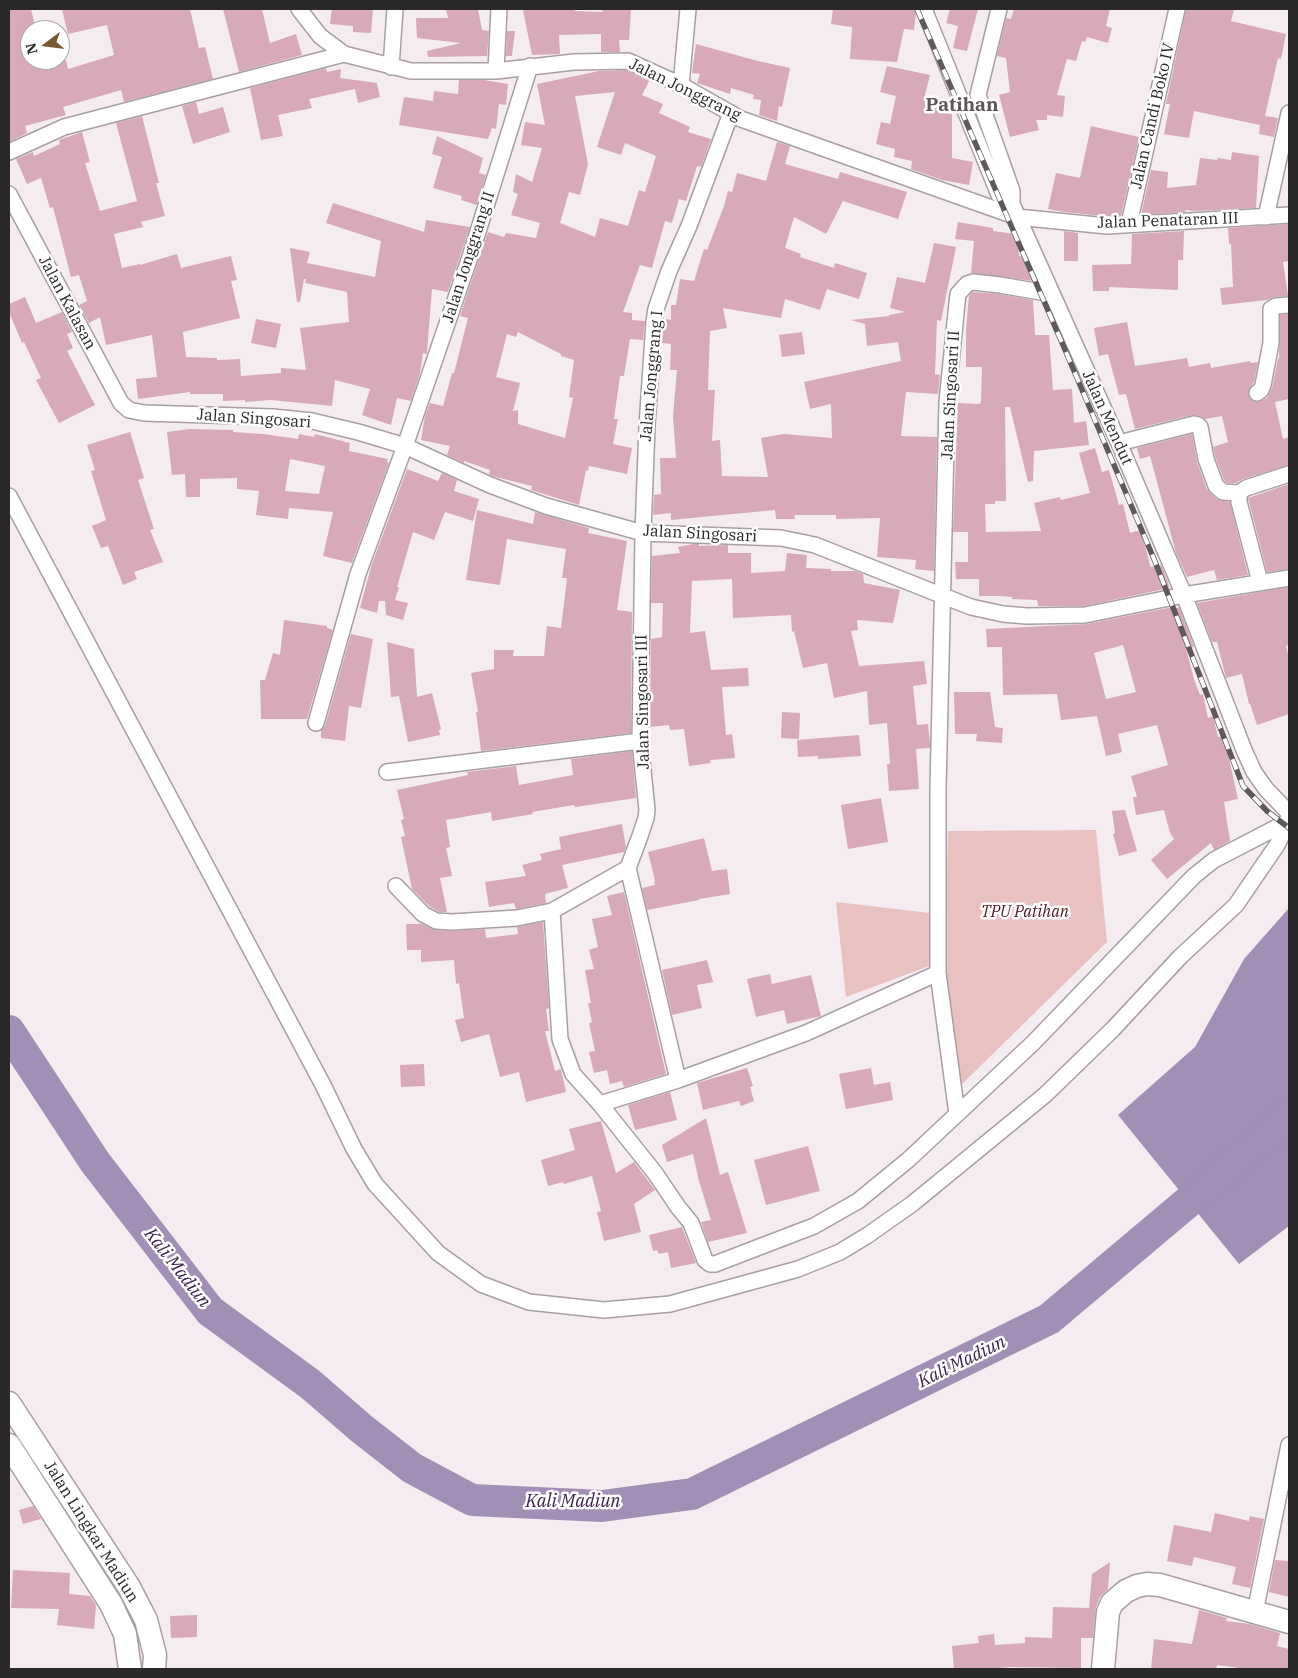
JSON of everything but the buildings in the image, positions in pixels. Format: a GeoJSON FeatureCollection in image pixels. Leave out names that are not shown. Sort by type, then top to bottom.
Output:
{"type":"FeatureCollection","features":[{"type":"Feature","properties":{"kind":"main road","name":"Jalan Lingkar Madiun"},"geometry":{"type":"LineString","coordinates":[[9,1403],[129,1587],[146,1620],[155,1655],[154,1669]]}},
{"type":"Feature","properties":{"kind":"main road","name":"Jalan Lingkar Madiun"},"geometry":{"type":"LineString","coordinates":[[9,1445],[110,1604],[125,1634],[130,1669]]}},
{"type":"Feature","properties":{"kind":"main road"},"geometry":{"type":"LineString","coordinates":[[1103,1669],[1108,1612],[1112,1603],[1126,1590],[1137,1586],[1160,1585],[1289,1622]]}},
{"type":"Feature","properties":{"kind":"street","name":"Jalan Jonggrang"},"geometry":{"type":"LineString","coordinates":[[299,9],[320,36],[344,54],[411,71],[496,71],[574,62],[628,61],[681,85],[741,118],[1014,210]]}},
{"type":"Feature","properties":{"kind":"street"},"geometry":{"type":"LineString","coordinates":[[391,67],[395,9]]}},
{"type":"Feature","properties":{"kind":"street"},"geometry":{"type":"LineString","coordinates":[[496,71],[498,9]]}},
{"type":"Feature","properties":{"kind":"street"},"geometry":{"type":"LineString","coordinates":[[681,85],[688,9]]}},
{"type":"Feature","properties":{"kind":"street"},"geometry":{"type":"LineString","coordinates":[[924,9],[999,195],[1014,210]]}},
{"type":"Feature","properties":{"kind":"street"},"geometry":{"type":"LineString","coordinates":[[958,95],[978,95],[999,9]]}},
{"type":"Feature","properties":{"kind":"street","name":"Jalan Candi Boko IV"},"geometry":{"type":"LineString","coordinates":[[1129,224],[1177,9]]}},
{"type":"Feature","properties":{"kind":"street"},"geometry":{"type":"LineString","coordinates":[[9,152],[64,127],[344,54]]}},
{"type":"Feature","properties":{"kind":"street","name":"Jalan Jonggrang II"},"geometry":{"type":"LineString","coordinates":[[316,723],[358,574],[405,446],[470,257],[530,66]]}},
{"type":"Feature","properties":{"kind":"street","name":"Jalan Mendut"},"geometry":{"type":"LineString","coordinates":[[978,95],[1012,191],[1014,210],[1119,443],[1184,595],[1244,750],[1254,772],[1289,819]]}},
{"type":"Feature","properties":{"kind":"street","name":"Jalan Jonggrang I"},"geometry":{"type":"LineString","coordinates":[[643,533],[647,426],[656,309],[731,113]]}},
{"type":"Feature","properties":{"kind":"street"},"geometry":{"type":"LineString","coordinates":[[1266,218],[1289,113]]}},
{"type":"Feature","properties":{"kind":"street"},"geometry":{"type":"LineString","coordinates":[[978,144],[994,141]]}},
{"type":"Feature","properties":{"kind":"street","name":"Jalan Kalasan"},"geometry":{"type":"LineString","coordinates":[[9,194],[121,403],[129,410]]}},
{"type":"Feature","properties":{"kind":"street","name":"Jalan Penataran III"},"geometry":{"type":"LineString","coordinates":[[1014,210],[1106,226],[1236,217],[1266,218],[1289,215]]}},
{"type":"Feature","properties":{"kind":"street","name":"Jalan Singosari II"},"geometry":{"type":"LineString","coordinates":[[957,1114],[938,973],[938,789],[947,402],[958,294],[967,284],[973,282],[1052,294]]}},
{"type":"Feature","properties":{"kind":"street"},"geometry":{"type":"LineString","coordinates":[[1257,393],[1263,385],[1271,343],[1271,309],[1276,306],[1289,305]]}},
{"type":"Feature","properties":{"kind":"street","name":"Jalan Singosari"},"geometry":{"type":"LineString","coordinates":[[129,410],[144,413],[273,417],[312,421],[405,446],[490,485],[546,506],[643,533],[782,538],[815,545],[971,607],[1003,614],[1027,616],[1085,615],[1184,595],[1289,578]]}},
{"type":"Feature","properties":{"kind":"street"},"geometry":{"type":"LineString","coordinates":[[1119,443],[1194,424],[1200,427],[1206,459],[1216,486],[1223,492],[1239,493],[1246,488],[1289,474]]}},
{"type":"Feature","properties":{"kind":"street"},"geometry":{"type":"LineString","coordinates":[[1239,493],[1239,502],[1260,582]]}},
{"type":"Feature","properties":{"kind":"street"},"geometry":{"type":"LineString","coordinates":[[9,496],[323,1084],[354,1149],[375,1184],[438,1253],[481,1284],[529,1302],[604,1310],[670,1304],[798,1269],[840,1252],[868,1235],[912,1204],[1045,1095],[1113,1029],[1180,957],[1236,905],[1278,845],[1289,819]]}},
{"type":"Feature","properties":{"kind":"street","name":"Jalan Singosari III"},"geometry":{"type":"LineString","coordinates":[[628,868],[646,818],[647,810],[640,741],[643,533]]}},
{"type":"Feature","properties":{"kind":"street"},"geometry":{"type":"LineString","coordinates":[[388,772],[640,741]]}},
{"type":"Feature","properties":{"kind":"street"},"geometry":{"type":"LineString","coordinates":[[552,911],[560,1039],[573,1074],[600,1104],[655,1173],[678,1208],[691,1223],[705,1260],[710,1264],[715,1264],[814,1226],[858,1201],[908,1160],[1040,1036],[1194,876],[1214,860],[1289,819]]}},
{"type":"Feature","properties":{"kind":"street"},"geometry":{"type":"LineString","coordinates":[[396,886],[423,914],[436,921],[452,922],[517,918],[552,911],[628,868],[678,1080]]}},
{"type":"Feature","properties":{"kind":"street"},"geometry":{"type":"LineString","coordinates":[[600,1104],[678,1080],[806,1033],[938,973]]}},
{"type":"Feature","properties":{"kind":"street"},"geometry":{"type":"LineString","coordinates":[[1255,1612],[1289,1445]]}},
{"type":"Feature","properties":{"kind":"green space","name":"TPU Patihan"},"geometry":{"type":"Polygon","coordinates":[[[1096,830],[1107,942],[958,1088],[944,1004],[948,831],[1096,830]]]}},
{"type":"Feature","properties":{"kind":"green space"},"geometry":{"type":"Polygon","coordinates":[[[836,902],[930,913],[929,966],[846,997],[836,902]]]}},
{"type":"Feature","properties":{"kind":"shaded area"},"geometry":{"type":"Polygon","coordinates":[[[1289,908],[1289,1226],[1239,1264],[1118,1115],[1195,1047],[1244,959],[1289,908]]]}},
{"type":"Feature","properties":{"kind":"waterway","name":"Kali Madiun"},"geometry":{"type":"LineString","coordinates":[[9,1031],[95,1162],[210,1311],[310,1384],[362,1429],[412,1468],[472,1500],[602,1506],[692,1494],[1049,1319],[1289,1117]]}},
{"type":"Feature","properties":{"kind":"railway"},"geometry":{"type":"LineString","coordinates":[[917,9],[1154,559],[1243,786],[1267,811],[1289,828]]}},
{"type":"Feature","properties":{"kind":"district","name":"Patihan"},"geometry":{"type":"Point","coordinates":[962,106]}}]}
